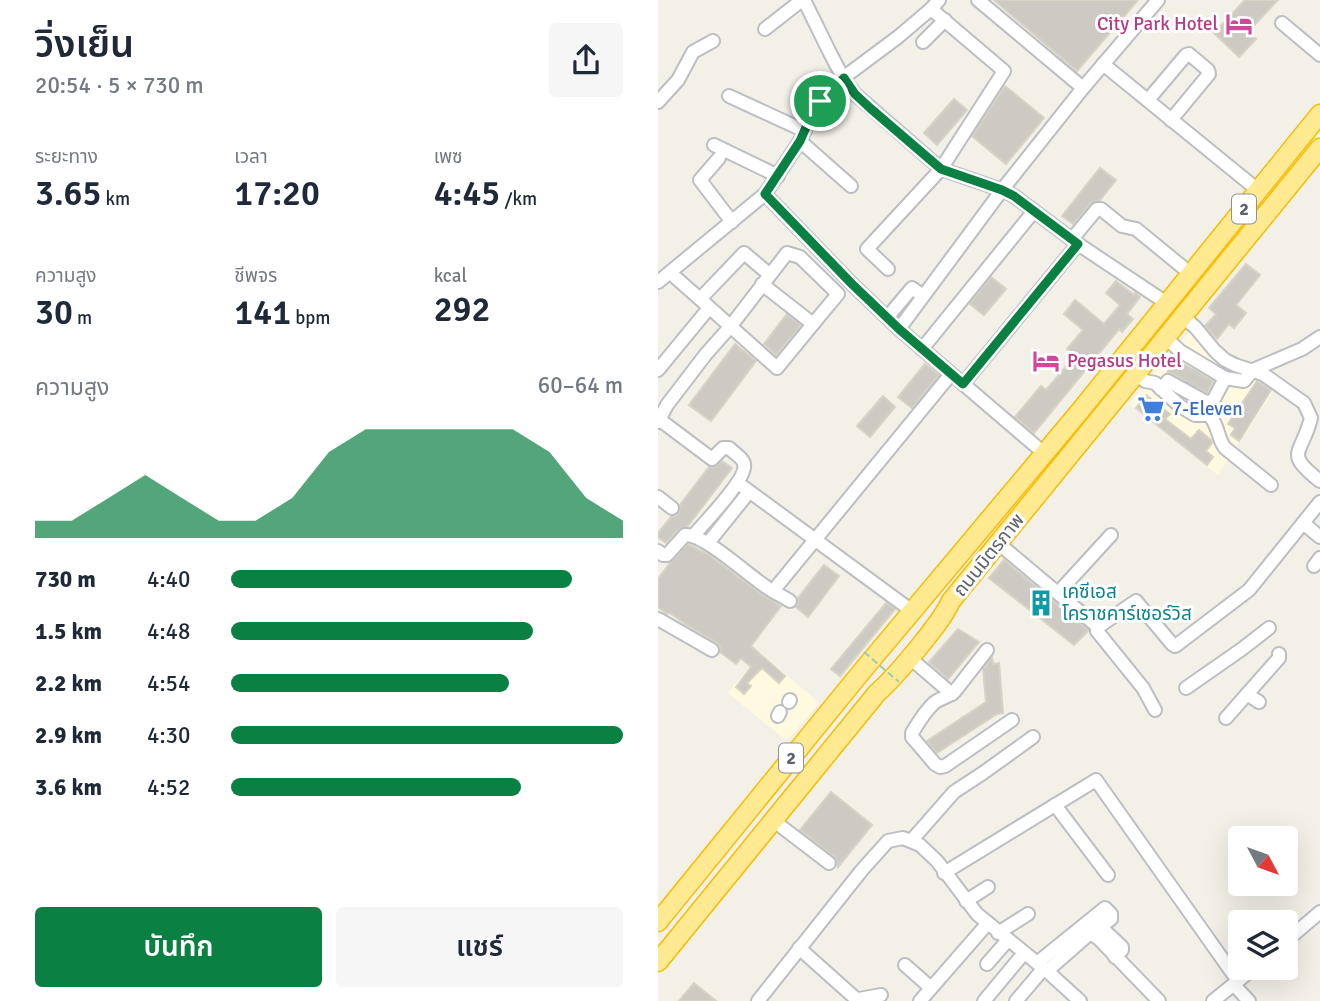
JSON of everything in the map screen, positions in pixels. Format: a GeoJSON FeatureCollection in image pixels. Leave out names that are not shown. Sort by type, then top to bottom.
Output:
{"type":"FeatureCollection","features":[{"type":"Feature","properties":{"kind":"highway","name":"ถนนมิตรภาพ"},"geometry":{"type":"LineString","coordinates":[[658,922],[858,676],[1168,304],[1320,114]]}},
{"type":"Feature","properties":{"kind":"highway","name":"ถนนมิตรภาพ"},"geometry":{"type":"LineString","coordinates":[[658,962],[877,693],[910,658],[945,614],[951,601],[1320,148]]}},
{"type":"Feature","properties":{"kind":"highway"},"geometry":{"type":"LineString","coordinates":[[1168,304],[1183,317]]}},
{"type":"Feature","properties":{"kind":"highway"},"geometry":{"type":"LineString","coordinates":[[658,938],[804,758],[858,676]]}},
{"type":"Feature","properties":{"kind":"street"},"geometry":{"type":"LineString","coordinates":[[765,29],[803,0],[855,94],[941,169],[1014,196],[1075,242],[1168,304]]}},
{"type":"Feature","properties":{"kind":"street"},"geometry":{"type":"LineString","coordinates":[[978,0],[1083,88]]}},
{"type":"Feature","properties":{"kind":"street"},"geometry":{"type":"LineString","coordinates":[[899,329],[1002,190],[1083,88],[1158,0]]}},
{"type":"Feature","properties":{"kind":"street"},"geometry":{"type":"LineString","coordinates":[[658,282],[765,194],[803,136],[814,109],[844,78],[898,37],[935,4],[945,20],[1004,71],[941,169],[867,249],[888,269]]}},
{"type":"Feature","properties":{"kind":"street"},"geometry":{"type":"LineString","coordinates":[[923,42],[945,20]]}},
{"type":"Feature","properties":{"kind":"street"},"geometry":{"type":"LineString","coordinates":[[1282,23],[1320,55]]}},
{"type":"Feature","properties":{"kind":"street"},"geometry":{"type":"LineString","coordinates":[[658,103],[678,80],[693,52],[713,41]]}},
{"type":"Feature","properties":{"kind":"street"},"geometry":{"type":"LineString","coordinates":[[1147,100],[1189,54],[1208,70],[1209,74],[1171,120]]}},
{"type":"Feature","properties":{"kind":"street"},"geometry":{"type":"LineString","coordinates":[[1103,64],[1259,191]]}},
{"type":"Feature","properties":{"kind":"street"},"geometry":{"type":"LineString","coordinates":[[729,96],[803,136],[851,186]]}},
{"type":"Feature","properties":{"kind":"street"},"geometry":{"type":"LineString","coordinates":[[714,145],[778,176]]}},
{"type":"Feature","properties":{"kind":"street"},"geometry":{"type":"LineString","coordinates":[[719,158],[700,180],[732,222]]}},
{"type":"Feature","properties":{"kind":"street"},"geometry":{"type":"LineString","coordinates":[[765,194],[899,329],[1045,454]]}},
{"type":"Feature","properties":{"kind":"street"},"geometry":{"type":"LineString","coordinates":[[963,384],[1099,209],[1122,226],[1136,229],[1191,274]]}},
{"type":"Feature","properties":{"kind":"street"},"geometry":{"type":"LineString","coordinates":[[922,349],[1034,211]]}},
{"type":"Feature","properties":{"kind":"street"},"geometry":{"type":"LineString","coordinates":[[658,370],[704,303],[744,253],[766,279],[813,324]]}},
{"type":"Feature","properties":{"kind":"street"},"geometry":{"type":"LineString","coordinates":[[675,277],[730,327],[777,368],[838,294],[800,257],[787,253],[730,327],[662,401],[659,421],[712,459],[723,448],[729,448],[744,464],[738,483],[694,535]]}},
{"type":"Feature","properties":{"kind":"street"},"geometry":{"type":"LineString","coordinates":[[891,313],[912,288],[923,296]]}},
{"type":"Feature","properties":{"kind":"street"},"geometry":{"type":"LineString","coordinates":[[1183,317],[1225,360],[1263,374],[1304,403],[1311,418],[1297,453],[1298,459],[1320,481]]}},
{"type":"Feature","properties":{"kind":"street"},"geometry":{"type":"LineString","coordinates":[[1166,338],[1199,368],[1225,378],[1244,381],[1253,370],[1302,349],[1320,337]]}},
{"type":"Feature","properties":{"kind":"street"},"geometry":{"type":"LineString","coordinates":[[773,591],[951,374]]}},
{"type":"Feature","properties":{"kind":"street"},"geometry":{"type":"LineString","coordinates":[[1137,374],[1145,381],[1155,383],[1180,406],[1195,415],[1209,415],[1215,421],[1225,448],[1271,485]]}},
{"type":"Feature","properties":{"kind":"street"},"geometry":{"type":"LineString","coordinates":[[1209,415],[1225,378]]}},
{"type":"Feature","properties":{"kind":"street"},"geometry":{"type":"LineString","coordinates":[[1161,389],[1168,381],[1206,402],[1213,401]]}},
{"type":"Feature","properties":{"kind":"street"},"geometry":{"type":"LineString","coordinates":[[738,483],[912,611]]}},
{"type":"Feature","properties":{"kind":"street"},"geometry":{"type":"LineString","coordinates":[[708,543],[749,492]]}},
{"type":"Feature","properties":{"kind":"street"},"geometry":{"type":"LineString","coordinates":[[658,497],[672,508]]}},
{"type":"Feature","properties":{"kind":"street"},"geometry":{"type":"LineString","coordinates":[[1098,627],[1136,601],[1175,646],[1249,590],[1320,502]]}},
{"type":"Feature","properties":{"kind":"street"},"geometry":{"type":"LineString","coordinates":[[1303,523],[1320,537]]}},
{"type":"Feature","properties":{"kind":"street"},"geometry":{"type":"LineString","coordinates":[[658,551],[667,555],[685,535],[694,535],[790,601]]}},
{"type":"Feature","properties":{"kind":"street"},"geometry":{"type":"LineString","coordinates":[[1058,593],[1111,535]]}},
{"type":"Feature","properties":{"kind":"street"},"geometry":{"type":"LineString","coordinates":[[998,543],[1098,627],[1097,631],[1143,688],[1155,710]]}},
{"type":"Feature","properties":{"kind":"street"},"geometry":{"type":"LineString","coordinates":[[658,619],[712,650]]}},
{"type":"Feature","properties":{"kind":"street"},"geometry":{"type":"LineString","coordinates":[[1186,688],[1269,628]]}},
{"type":"Feature","properties":{"kind":"street"},"geometry":{"type":"LineString","coordinates":[[987,650],[952,694],[935,702],[912,733],[915,741],[938,766],[945,766],[1012,720]]}},
{"type":"Feature","properties":{"kind":"street"},"geometry":{"type":"LineString","coordinates":[[1226,718],[1279,658],[1279,654]]}},
{"type":"Feature","properties":{"kind":"street"},"geometry":{"type":"LineString","coordinates":[[910,658],[952,694]]}},
{"type":"Feature","properties":{"kind":"street"},"geometry":{"type":"LineString","coordinates":[[1247,694],[1259,702]]}},
{"type":"Feature","properties":{"kind":"street"},"geometry":{"type":"LineString","coordinates":[[911,841],[954,792],[1033,737]]}},
{"type":"Feature","properties":{"kind":"street"},"geometry":{"type":"LineString","coordinates":[[944,873],[1098,780],[1249,1001]]}},
{"type":"Feature","properties":{"kind":"street"},"geometry":{"type":"LineString","coordinates":[[1055,805],[1108,875]]}},
{"type":"Feature","properties":{"kind":"street"},"geometry":{"type":"LineString","coordinates":[[774,821],[829,863]]}},
{"type":"Feature","properties":{"kind":"street"},"geometry":{"type":"LineString","coordinates":[[758,1001],[862,870],[888,841],[903,838],[924,849],[937,861],[977,914],[1078,1000]]}},
{"type":"Feature","properties":{"kind":"street"},"geometry":{"type":"LineString","coordinates":[[966,901],[988,887]]}},
{"type":"Feature","properties":{"kind":"street"},"geometry":{"type":"LineString","coordinates":[[1016,1001],[1043,968],[1105,908],[1111,914],[1111,919],[1060,952]]}},
{"type":"Feature","properties":{"kind":"street"},"geometry":{"type":"LineString","coordinates":[[1298,931],[1320,912]]}},
{"type":"Feature","properties":{"kind":"street"},"geometry":{"type":"LineString","coordinates":[[987,964],[1003,937],[1028,914]]}},
{"type":"Feature","properties":{"kind":"street"},"geometry":{"type":"LineString","coordinates":[[920,1001],[988,923]]}},
{"type":"Feature","properties":{"kind":"street"},"geometry":{"type":"LineString","coordinates":[[1100,927],[1122,947],[1115,957]]}},
{"type":"Feature","properties":{"kind":"street"},"geometry":{"type":"LineString","coordinates":[[1088,935],[1092,934],[1099,939],[1159,1001]]}},
{"type":"Feature","properties":{"kind":"street"},"geometry":{"type":"LineString","coordinates":[[800,948],[855,998],[881,995]]}},
{"type":"Feature","properties":{"kind":"street"},"geometry":{"type":"LineString","coordinates":[[984,1001],[1024,953]]}},
{"type":"Feature","properties":{"kind":"street"},"geometry":{"type":"LineString","coordinates":[[905,965],[931,988]]}},
{"type":"Feature","properties":{"kind":"street"},"geometry":{"type":"LineString","coordinates":[[1213,1001],[1240,980]]}},
{"type":"Feature","properties":{"kind":"path"},"geometry":{"type":"LineString","coordinates":[[864,652],[899,682]]}},
{"type":"Feature","properties":{"kind":"shaded area"},"geometry":{"type":"Polygon","coordinates":[[[1191,330],[1275,389],[1218,475],[1129,404],[1191,330]]]}},
{"type":"Feature","properties":{"kind":"shaded area"},"geometry":{"type":"Polygon","coordinates":[[[761,653],[819,703],[787,741],[728,693],[761,653]]]}},
{"type":"Feature","properties":{"kind":"building"},"geometry":{"type":"Polygon","coordinates":[[[994,0],[1138,0],[1077,71],[994,0]]]}},
{"type":"Feature","properties":{"kind":"building","name":"City Park Hotel"},"geometry":{"type":"Polygon","coordinates":[[[1245,0],[1278,0],[1248,32],[1256,39],[1239,57],[1214,33],[1245,0]]]}},
{"type":"Feature","properties":{"kind":"building"},"geometry":{"type":"Polygon","coordinates":[[[1005,86],[1044,118],[1006,164],[972,136],[1005,86]]]}},
{"type":"Feature","properties":{"kind":"building"},"geometry":{"type":"Polygon","coordinates":[[[954,99],[967,110],[937,145],[924,133],[954,99]]]}},
{"type":"Feature","properties":{"kind":"building"},"geometry":{"type":"Polygon","coordinates":[[[1100,168],[1116,180],[1100,200],[1091,203],[1073,224],[1062,216],[1100,168]]]}},
{"type":"Feature","properties":{"kind":"building"},"geometry":{"type":"Polygon","coordinates":[[[1246,264],[1260,275],[1236,305],[1246,313],[1234,328],[1229,324],[1217,339],[1205,326],[1216,314],[1209,308],[1246,264]]]}},
{"type":"Feature","properties":{"kind":"building"},"geometry":{"type":"Polygon","coordinates":[[[991,277],[1006,289],[984,315],[970,304],[991,277]]]}},
{"type":"Feature","properties":{"kind":"building"},"geometry":{"type":"Polygon","coordinates":[[[1116,281],[1140,297],[1127,314],[1133,319],[1122,332],[1119,329],[1034,433],[1015,417],[1041,386],[1046,390],[1075,356],[1067,349],[1083,330],[1064,314],[1075,300],[1104,324],[1120,305],[1106,293],[1116,281]]]}},
{"type":"Feature","properties":{"kind":"building"},"geometry":{"type":"Polygon","coordinates":[[[787,314],[801,325],[776,355],[764,344],[787,314]]]}},
{"type":"Feature","properties":{"kind":"building"},"geometry":{"type":"Polygon","coordinates":[[[735,344],[756,361],[711,421],[689,405],[735,344]]]}},
{"type":"Feature","properties":{"kind":"building"},"geometry":{"type":"Polygon","coordinates":[[[1175,361],[1213,381],[1207,393],[1172,373],[1167,373],[1175,361]]]}},
{"type":"Feature","properties":{"kind":"building"},"geometry":{"type":"Polygon","coordinates":[[[925,364],[939,375],[912,408],[898,397],[925,364]]]}},
{"type":"Feature","properties":{"kind":"building"},"geometry":{"type":"Polygon","coordinates":[[[1257,381],[1271,390],[1239,441],[1231,435],[1235,428],[1228,424],[1257,381]]]}},
{"type":"Feature","properties":{"kind":"building"},"geometry":{"type":"Polygon","coordinates":[[[1146,395],[1170,414],[1165,419],[1191,439],[1199,430],[1211,440],[1212,443],[1206,451],[1213,457],[1207,465],[1136,408],[1146,395]]]}},
{"type":"Feature","properties":{"kind":"building"},"geometry":{"type":"Polygon","coordinates":[[[883,396],[895,407],[870,437],[857,426],[883,396]]]}},
{"type":"Feature","properties":{"kind":"building"},"geometry":{"type":"Polygon","coordinates":[[[722,461],[732,468],[687,527],[679,529],[666,543],[658,537],[658,533],[671,517],[679,513],[680,505],[709,467],[715,467],[722,461]]]}},
{"type":"Feature","properties":{"kind":"building"},"geometry":{"type":"Polygon","coordinates":[[[688,544],[709,555],[781,606],[751,646],[785,676],[779,683],[762,668],[747,683],[751,686],[744,694],[736,687],[751,667],[741,658],[736,664],[720,652],[720,646],[716,642],[658,607],[658,579],[688,544]]]}},
{"type":"Feature","properties":{"kind":"building","name":"เคซีเอส โคราชคาร์เซอร์วิส"},"geometry":{"type":"Polygon","coordinates":[[[1004,560],[1088,630],[1074,645],[989,578],[1004,560]]]}},
{"type":"Feature","properties":{"kind":"building"},"geometry":{"type":"Polygon","coordinates":[[[824,565],[839,576],[808,617],[796,607],[798,598],[824,565]]]}},
{"type":"Feature","properties":{"kind":"building"},"geometry":{"type":"Polygon","coordinates":[[[886,603],[895,609],[840,676],[831,669],[886,603]]]}},
{"type":"Feature","properties":{"kind":"building"},"geometry":{"type":"Polygon","coordinates":[[[958,629],[979,642],[948,679],[929,662],[958,629]]]}},
{"type":"Feature","properties":{"kind":"building"},"geometry":{"type":"Polygon","coordinates":[[[992,658],[993,664],[999,663],[1003,713],[997,714],[937,753],[927,741],[986,702],[983,669],[992,658]]]}},
{"type":"Feature","properties":{"kind":"building"},"geometry":{"type":"Polygon","coordinates":[[[831,792],[872,825],[838,867],[834,856],[800,830],[831,792]]]}},
{"type":"Feature","properties":{"kind":"building"},"geometry":{"type":"Polygon","coordinates":[[[694,983],[716,1001],[679,1001],[694,983]]]}},
{"type":"Feature","properties":{"kind":"tunnel"},"geometry":{"type":"LineString","coordinates":[[1187,391],[1197,371]]}},
{"type":"Feature","properties":{"kind":"place","name":"City Park Hotel"},"geometry":{"type":"Point","coordinates":[1239,24]}},
{"type":"Feature","properties":{"kind":"place","name":"Pegasus Hotel"},"geometry":{"type":"Point","coordinates":[1046,361]}},
{"type":"Feature","properties":{"kind":"place","name":"7-Eleven"},"geometry":{"type":"Point","coordinates":[1151,409]}},
{"type":"Feature","properties":{"kind":"place","name":"เคซีเอส โคราชคาร์เซอร์วิส"},"geometry":{"type":"Point","coordinates":[1041,603]}},
{"type":"Feature","properties":{"kind":"route"},"geometry":{"type":"LineString","coordinates":[[844,78],[855,94],[941,169],[1014,196],[1078,244],[963,384],[852,284],[765,194],[800,141],[820,101],[844,78]]}}]}
